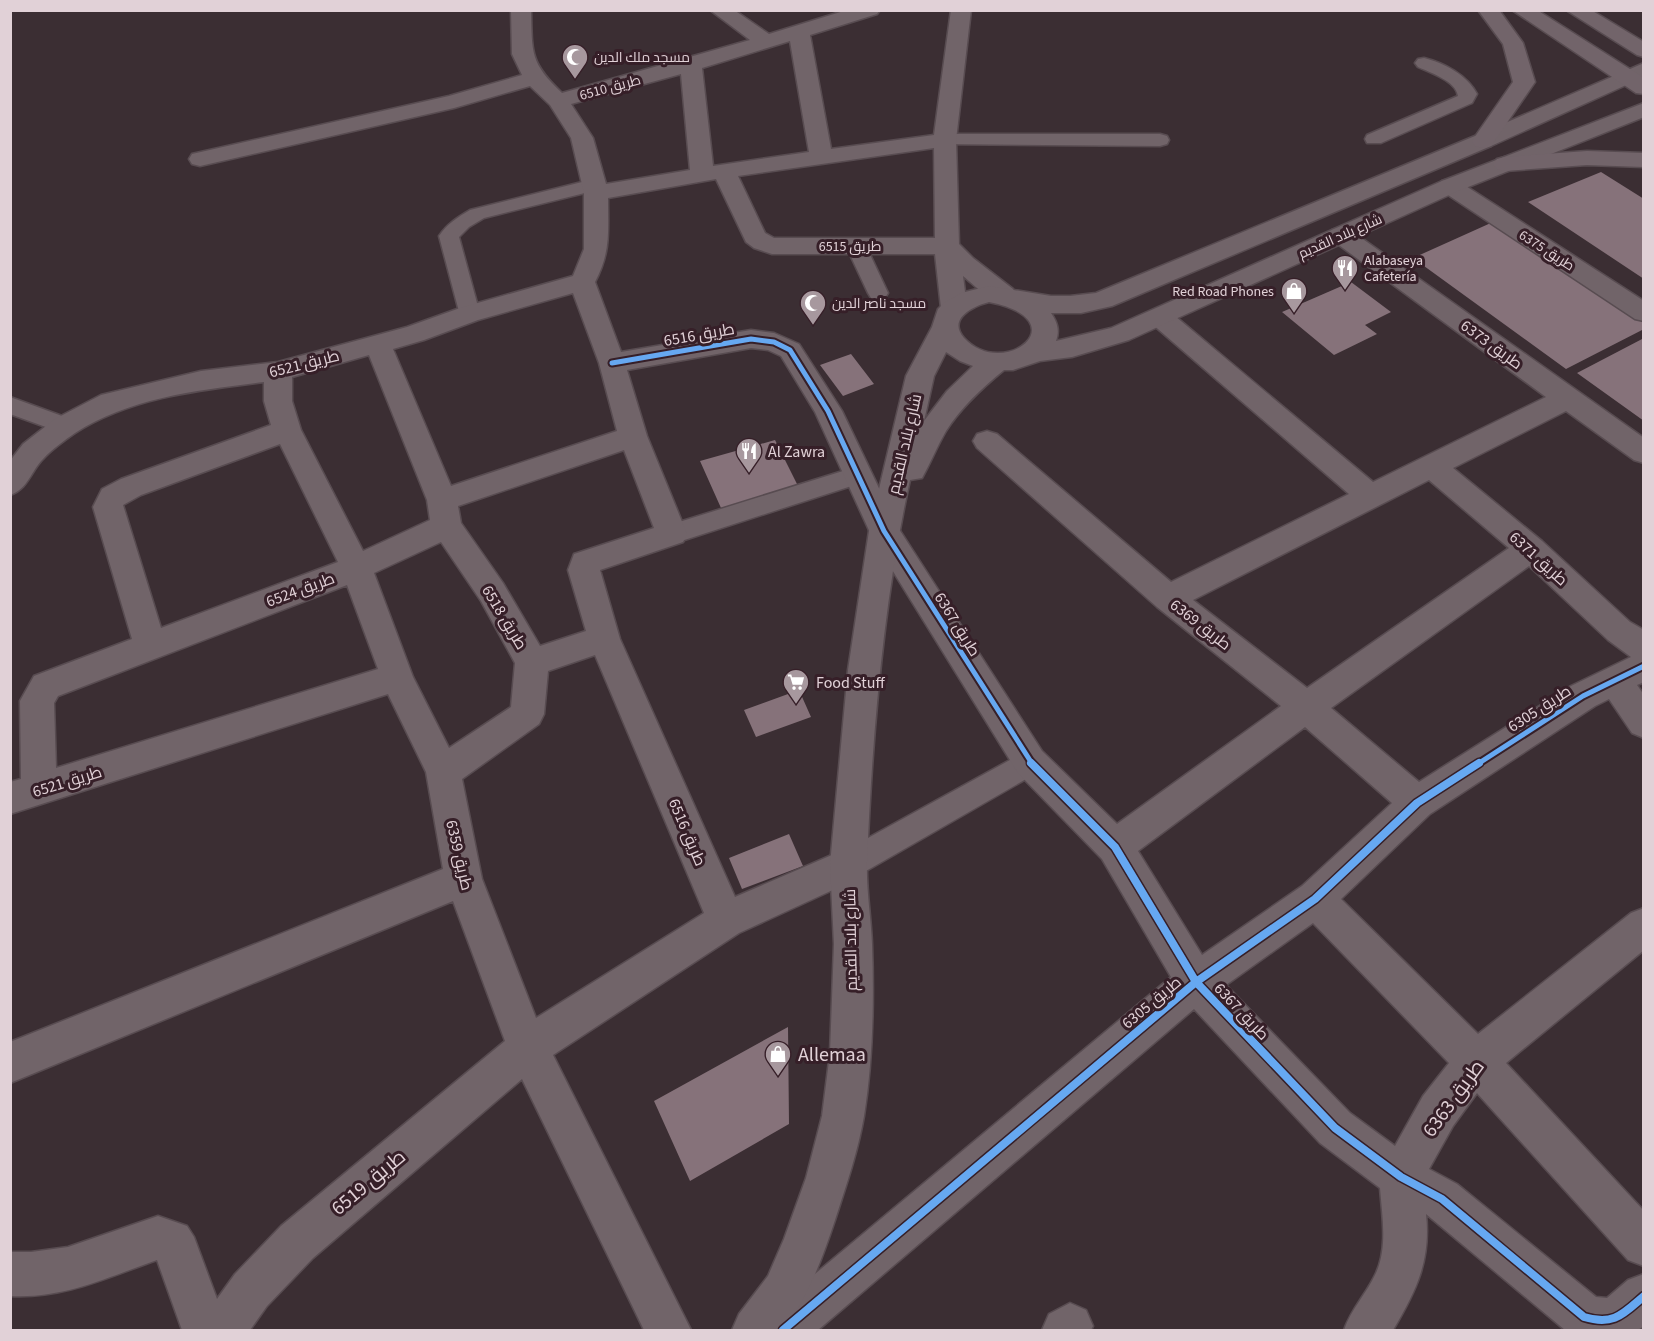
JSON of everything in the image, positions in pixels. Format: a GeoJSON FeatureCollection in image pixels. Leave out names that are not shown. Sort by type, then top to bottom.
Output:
{"type":"FeatureCollection","features":[{"type":"Feature","properties":{"kind":"main road"},"geometry":{"type":"LineString","coordinates":[[1483,141],[1524,82],[1513,43],[1488,10]]}},
{"type":"Feature","properties":{"kind":"main road"},"geometry":{"type":"LineString","coordinates":[[1522,10],[1638,78]]}},
{"type":"Feature","properties":{"kind":"main road"},"geometry":{"type":"LineString","coordinates":[[1576,10],[1644,51]]}},
{"type":"Feature","properties":{"kind":"main road"},"geometry":{"type":"LineString","coordinates":[[1505,164],[1587,158],[1644,160]]}},
{"type":"Feature","properties":{"kind":"street"},"geometry":{"type":"LineString","coordinates":[[521,10],[522,54],[534,78],[558,101],[582,138],[595,189],[596,249],[591,266],[582,282],[612,363],[633,436],[672,534]]}},
{"type":"Feature","properties":{"kind":"street"},"geometry":{"type":"LineString","coordinates":[[720,10],[766,42]]}},
{"type":"Feature","properties":{"kind":"street"},"geometry":{"type":"LineString","coordinates":[[947,246],[964,264],[1011,297],[1041,314],[1046,324],[1047,335],[1042,345],[1034,353],[1011,361],[997,362],[978,358],[961,350],[948,335],[950,317],[947,246],[945,140],[961,10]]}},
{"type":"Feature","properties":{"kind":"street","name":"طريق 6510"},"geometry":{"type":"LineString","coordinates":[[558,101],[691,65],[861,12]]}},
{"type":"Feature","properties":{"kind":"street"},"geometry":{"type":"LineString","coordinates":[[799,33],[821,157]]}},
{"type":"Feature","properties":{"kind":"street"},"geometry":{"type":"LineString","coordinates":[[691,65],[713,173]]}},
{"type":"Feature","properties":{"kind":"street"},"geometry":{"type":"LineString","coordinates":[[200,159],[454,101],[534,78]]}},
{"type":"Feature","properties":{"kind":"street","name":"شارع بلاد القديم"},"geometry":{"type":"LineString","coordinates":[[1011,297],[1057,306],[1082,306],[1103,300],[1638,78]]}},
{"type":"Feature","properties":{"kind":"street","name":"شارع بلاد القديم"},"geometry":{"type":"LineString","coordinates":[[1034,353],[1072,348],[1101,340],[1160,317],[1450,186],[1644,109]]}},
{"type":"Feature","properties":{"kind":"street"},"geometry":{"type":"LineString","coordinates":[[595,189],[945,140]]}},
{"type":"Feature","properties":{"kind":"street","name":"طريق 6515"},"geometry":{"type":"LineString","coordinates":[[713,173],[755,237],[762,243],[772,246],[947,246]]}},
{"type":"Feature","properties":{"kind":"street","name":"طريق 6375"},"geometry":{"type":"LineString","coordinates":[[1450,186],[1644,313]]}},
{"type":"Feature","properties":{"kind":"street","name":"طريق 6373"},"geometry":{"type":"LineString","coordinates":[[1341,235],[1644,453]]}},
{"type":"Feature","properties":{"kind":"street","name":"طريق 6521"},"geometry":{"type":"LineString","coordinates":[[10,484],[33,451],[65,426],[111,402],[201,380],[278,372],[415,334],[470,314],[582,282]]}},
{"type":"Feature","properties":{"kind":"street"},"geometry":{"type":"LineString","coordinates":[[950,317],[963,301],[975,296],[1011,297]]}},
{"type":"Feature","properties":{"kind":"street","name":"شارع بلاد القديم"},"geometry":{"type":"LineString","coordinates":[[754,1330],[784,1292],[805,1243],[827,1178],[843,1116],[850,1053],[853,944],[848,865],[864,670],[884,531],[920,376],[950,317]]}},
{"type":"Feature","properties":{"kind":"street"},"geometry":{"type":"LineString","coordinates":[[1160,317],[1369,495]]}},
{"type":"Feature","properties":{"kind":"street","name":"طريق 6516"},"geometry":{"type":"LineString","coordinates":[[612,363],[751,339],[774,342],[790,350]]}},
{"type":"Feature","properties":{"kind":"street","name":"طريق 6518"},"geometry":{"type":"LineString","coordinates":[[378,344],[444,513],[532,662],[527,714],[443,772]]}},
{"type":"Feature","properties":{"kind":"street","name":"طريق 6367"},"geometry":{"type":"LineString","coordinates":[[790,350],[828,411],[884,531],[1030,762],[1115,848],[1196,982],[1335,1128],[1401,1177],[1442,1200],[1584,1317],[1600,1323],[1614,1321],[1644,1296]]}},
{"type":"Feature","properties":{"kind":"street","name":"شارع بلاد القديم"},"geometry":{"type":"LineString","coordinates":[[884,531],[934,425],[951,402],[972,381],[997,362]]}},
{"type":"Feature","properties":{"kind":"street","name":"طريق 6359"},"geometry":{"type":"LineString","coordinates":[[278,372],[278,401],[287,430],[356,568],[397,676],[443,772],[463,879],[528,1048],[668,1330]]}},
{"type":"Feature","properties":{"kind":"street"},"geometry":{"type":"LineString","coordinates":[[1168,598],[1369,495],[1433,467],[1567,398]]}},
{"type":"Feature","properties":{"kind":"street"},"geometry":{"type":"LineString","coordinates":[[150,645],[108,507],[109,501],[113,495],[287,430]]}},
{"type":"Feature","properties":{"kind":"street"},"geometry":{"type":"LineString","coordinates":[[444,513],[633,436]]}},
{"type":"Feature","properties":{"kind":"street","name":"طريق 6369"},"geometry":{"type":"LineString","coordinates":[[987,441],[1168,598],[1306,708],[1417,803]]}},
{"type":"Feature","properties":{"kind":"street","name":"طريق 6371"},"geometry":{"type":"LineString","coordinates":[[1433,467],[1531,549],[1619,631],[1644,648]]}},
{"type":"Feature","properties":{"kind":"street","name":"طريق 6524"},"geometry":{"type":"LineString","coordinates":[[25,794],[37,701],[46,686],[356,568],[444,513]]}},
{"type":"Feature","properties":{"kind":"street","name":"طريق 6516"},"geometry":{"type":"LineString","coordinates":[[672,534],[592,559],[585,563],[584,570],[604,639],[726,920]]}},
{"type":"Feature","properties":{"kind":"street"},"geometry":{"type":"LineString","coordinates":[[1115,848],[1306,708],[1531,549]]}},
{"type":"Feature","properties":{"kind":"street"},"geometry":{"type":"LineString","coordinates":[[532,662],[604,639]]}},
{"type":"Feature","properties":{"kind":"street"},"geometry":{"type":"LineString","coordinates":[[1629,673],[1644,723]]}},
{"type":"Feature","properties":{"kind":"street","name":"طريق 6305"},"geometry":{"type":"LineString","coordinates":[[783,1330],[1196,982],[1315,899],[1417,803],[1583,696],[1629,673]]}},
{"type":"Feature","properties":{"kind":"street","name":"طريق 6521"},"geometry":{"type":"LineString","coordinates":[[25,794],[397,676]]}},
{"type":"Feature","properties":{"kind":"street","name":"طريق 6519"},"geometry":{"type":"LineString","coordinates":[[223,1330],[251,1290],[297,1242],[528,1048],[572,1017],[726,920],[848,865]]}},
{"type":"Feature","properties":{"kind":"street"},"geometry":{"type":"LineString","coordinates":[[10,1063],[463,879]]}},
{"type":"Feature","properties":{"kind":"street"},"geometry":{"type":"LineString","coordinates":[[1315,899],[1476,1061],[1644,1244]]}},
{"type":"Feature","properties":{"kind":"street","name":"طريق 6363"},"geometry":{"type":"LineString","coordinates":[[1401,1177],[1438,1111],[1476,1061],[1644,926]]}},
{"type":"Feature","properties":{"kind":"street"},"geometry":{"type":"LineString","coordinates":[[1367,1330],[1398,1279],[1406,1234],[1401,1177]]}},
{"type":"Feature","properties":{"kind":"street"},"geometry":{"type":"LineString","coordinates":[[10,1274],[39,1274],[79,1268],[158,1238],[171,1242],[178,1253],[205,1330]]}},
{"type":"Feature","properties":{"kind":"lane"},"geometry":{"type":"LineString","coordinates":[[1374,139],[1466,99],[1467,89],[1424,63]]}},
{"type":"Feature","properties":{"kind":"lane"},"geometry":{"type":"LineString","coordinates":[[945,140],[1160,140]]}},
{"type":"Feature","properties":{"kind":"lane"},"geometry":{"type":"LineString","coordinates":[[470,314],[449,236],[462,223],[477,214],[595,189]]}},
{"type":"Feature","properties":{"kind":"lane"},"geometry":{"type":"LineString","coordinates":[[856,246],[878,293]]}},
{"type":"Feature","properties":{"kind":"lane"},"geometry":{"type":"LineString","coordinates":[[10,405],[65,426]]}},
{"type":"Feature","properties":{"kind":"lane"},"geometry":{"type":"LineString","coordinates":[[672,534],[859,475]]}},
{"type":"Feature","properties":{"kind":"lane"},"geometry":{"type":"LineString","coordinates":[[848,865],[1030,762]]}},
{"type":"Feature","properties":{"kind":"building"},"geometry":{"type":"Polygon","coordinates":[[[1601,172],[1644,199],[1644,279],[1528,202],[1601,172]]]}},
{"type":"Feature","properties":{"kind":"building"},"geometry":{"type":"Polygon","coordinates":[[[1493,222],[1644,323],[1644,329],[1566,369],[1413,258],[1493,222]]]}},
{"type":"Feature","properties":{"kind":"building"},"geometry":{"type":"Polygon","coordinates":[[[1351,282],[1391,312],[1365,325],[1377,334],[1334,355],[1282,312],[1351,282]]]}},
{"type":"Feature","properties":{"kind":"building"},"geometry":{"type":"Polygon","coordinates":[[[1644,338],[1644,421],[1577,373],[1644,338]]]}},
{"type":"Feature","properties":{"kind":"building"},"geometry":{"type":"Polygon","coordinates":[[[851,354],[874,384],[843,396],[820,365],[851,354]]]}},
{"type":"Feature","properties":{"kind":"building","name":"Al Zawra"},"geometry":{"type":"Polygon","coordinates":[[[775,440],[798,486],[721,508],[700,461],[775,440]]]}},
{"type":"Feature","properties":{"kind":"building"},"geometry":{"type":"Polygon","coordinates":[[[799,690],[811,717],[756,737],[744,710],[799,690]]]}},
{"type":"Feature","properties":{"kind":"building"},"geometry":{"type":"Polygon","coordinates":[[[789,834],[803,866],[742,889],[729,858],[789,834]]]}},
{"type":"Feature","properties":{"kind":"building"},"geometry":{"type":"Polygon","coordinates":[[[788,1027],[789,1124],[690,1181],[654,1101],[788,1027]]]}},
{"type":"Feature","properties":{"kind":"cycle path"},"geometry":{"type":"LineString","coordinates":[[612,363],[751,339],[774,342],[790,350],[828,411],[884,531],[1030,762],[1115,847],[1196,982],[1335,1128],[1401,1177],[1442,1199],[1584,1317],[1603,1321],[1617,1318],[1644,1296]]}},
{"type":"Feature","properties":{"kind":"cycle path"},"geometry":{"type":"LineString","coordinates":[[783,1330],[1196,982],[1315,899],[1417,803],[1583,696],[1644,666]]}},
{"type":"Feature","properties":{"kind":"place","name":"مسجد ملك الدين"},"geometry":{"type":"Point","coordinates":[575,80]}},
{"type":"Feature","properties":{"kind":"place","name":"Alabaseya Cafetería"},"geometry":{"type":"Point","coordinates":[1345,291]}},
{"type":"Feature","properties":{"kind":"place","name":"Red Road Phones"},"geometry":{"type":"Point","coordinates":[1294,314]}},
{"type":"Feature","properties":{"kind":"place","name":"مسجد ناصر الدين"},"geometry":{"type":"Point","coordinates":[813,326]}},
{"type":"Feature","properties":{"kind":"place","name":"Al Zawra"},"geometry":{"type":"Point","coordinates":[749,474]}},
{"type":"Feature","properties":{"kind":"place","name":"Food Stuff"},"geometry":{"type":"Point","coordinates":[796,705]}},
{"type":"Feature","properties":{"kind":"place","name":"Allemaa"},"geometry":{"type":"Point","coordinates":[778,1077]}}]}
